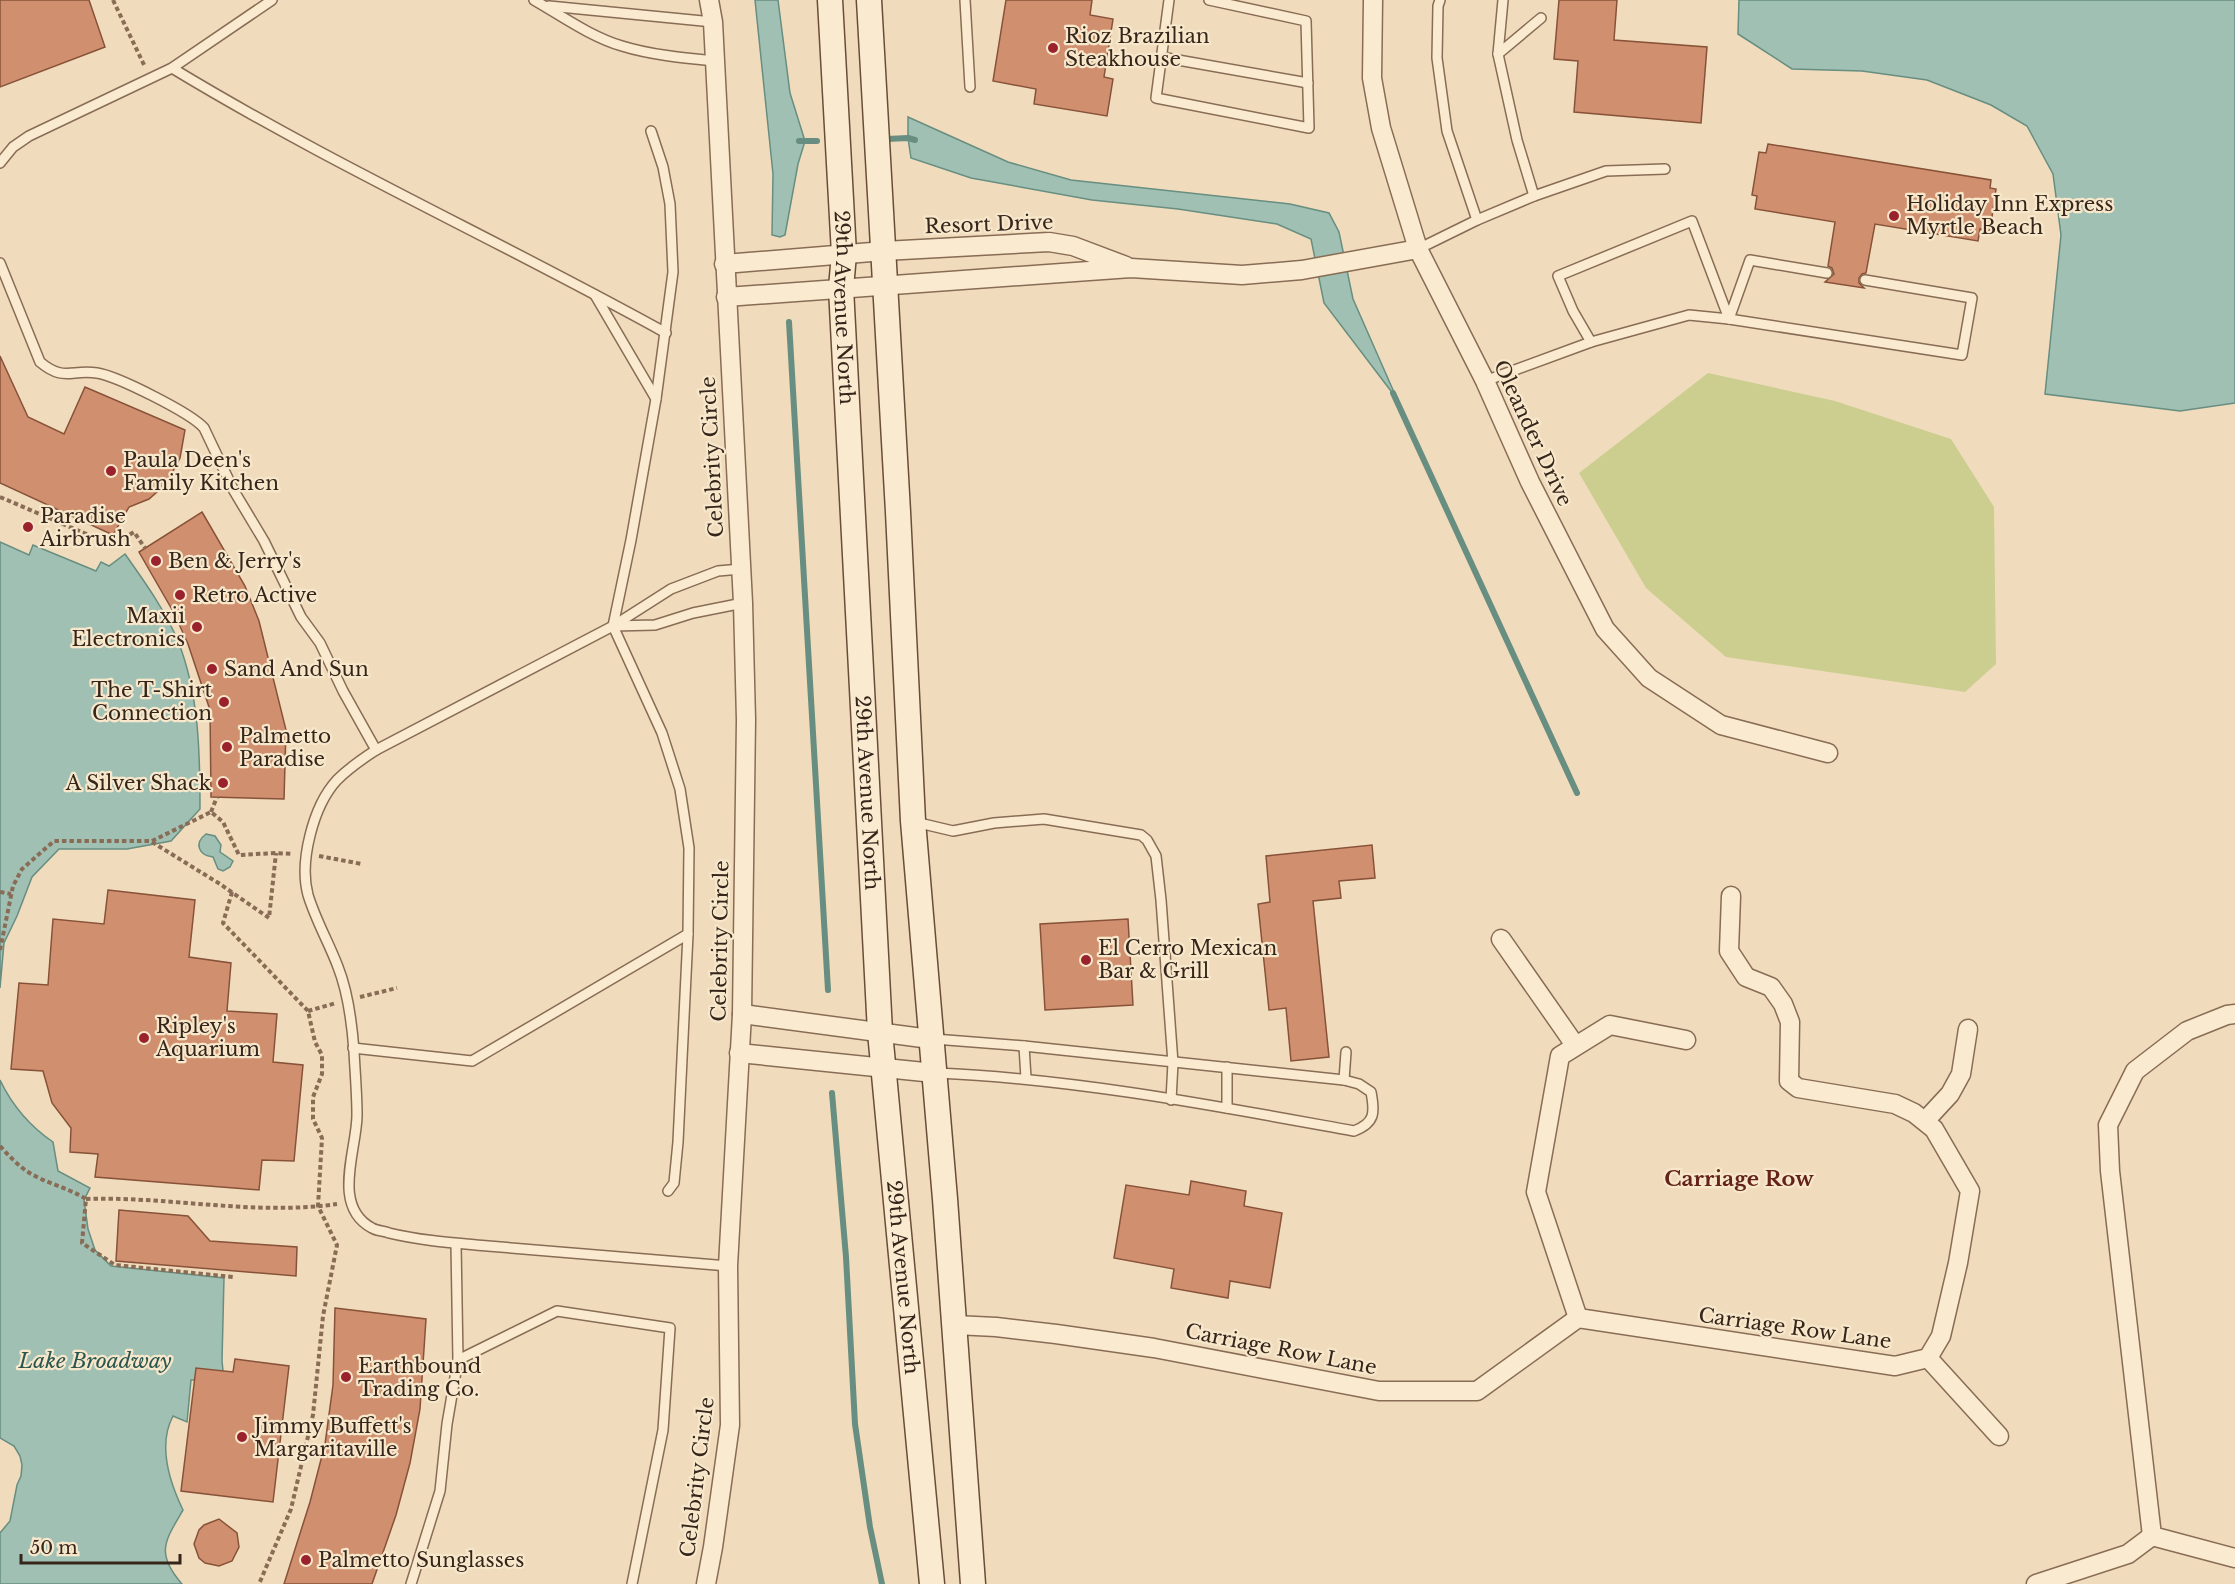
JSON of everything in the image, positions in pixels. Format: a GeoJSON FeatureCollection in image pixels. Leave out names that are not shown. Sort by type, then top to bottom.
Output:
{"type":"FeatureCollection","features":[{"type":"Feature","properties":{"kind":"main road","name":"29th Avenue North"},"geometry":{"type":"LineString","coordinates":[[830,0],[844,254],[841,288],[880,1032],[932,1584]]}},
{"type":"Feature","properties":{"kind":"main road","name":"29th Avenue North"},"geometry":{"type":"LineString","coordinates":[[869,0],[913,821],[955,1325],[973,1584]]}},
{"type":"Feature","properties":{"kind":"street","name":"Celebrity Circle"},"geometry":{"type":"LineString","coordinates":[[706,1584],[730,1425],[728,1266],[742,1014],[746,720],[743,603],[713,22],[709,0]]}},
{"type":"Feature","properties":{"kind":"street","name":"Oleander Drive"},"geometry":{"type":"LineString","coordinates":[[1372,0],[1372,78],[1381,128],[1418,249],[1485,381],[1530,482],[1605,629],[1649,678],[1721,725],[1828,753]]}},
{"type":"Feature","properties":{"kind":"street","name":"Resort Drive"},"geometry":{"type":"LineString","coordinates":[[844,254],[1049,242],[1073,246],[1131,267]]}},
{"type":"Feature","properties":{"kind":"street","name":"Resort Drive"},"geometry":{"type":"LineString","coordinates":[[841,288],[1131,267],[1242,275],[1302,270],[1418,249]]}},
{"type":"Feature","properties":{"kind":"street"},"geometry":{"type":"LineString","coordinates":[[724,264],[844,254]]}},
{"type":"Feature","properties":{"kind":"street"},"geometry":{"type":"LineString","coordinates":[[726,297],[841,288]]}},
{"type":"Feature","properties":{"kind":"street"},"geometry":{"type":"LineString","coordinates":[[1731,896],[1729,951],[1746,977],[1771,987],[1783,1004],[1790,1022],[1789,1081],[1798,1088],[1895,1104],[1914,1113],[1934,1129],[1970,1191],[1958,1263],[1941,1336],[1928,1358],[1999,1436]]}},
{"type":"Feature","properties":{"kind":"street"},"geometry":{"type":"LineString","coordinates":[[1501,939],[1575,1045]]}},
{"type":"Feature","properties":{"kind":"street"},"geometry":{"type":"LineString","coordinates":[[742,1014],[930,1038]]}},
{"type":"Feature","properties":{"kind":"street"},"geometry":{"type":"LineString","coordinates":[[2151,1536],[2110,1171],[2108,1125],[2135,1071],[2187,1031],[2235,1014]]}},
{"type":"Feature","properties":{"kind":"street"},"geometry":{"type":"LineString","coordinates":[[1578,1318],[1536,1192],[1560,1056],[1610,1025],[1686,1040]]}},
{"type":"Feature","properties":{"kind":"street"},"geometry":{"type":"LineString","coordinates":[[1925,1121],[1950,1094],[1961,1074],[1968,1029]]}},
{"type":"Feature","properties":{"kind":"street"},"geometry":{"type":"LineString","coordinates":[[739,1053],[934,1072]]}},
{"type":"Feature","properties":{"kind":"street","name":"Carriage Row Lane"},"geometry":{"type":"LineString","coordinates":[[955,1325],[996,1327],[1154,1348],[1379,1391],[1477,1391],[1578,1318],[1895,1366],[1928,1358]]}},
{"type":"Feature","properties":{"kind":"street"},"geometry":{"type":"LineString","coordinates":[[2151,1536],[2235,1558]]}},
{"type":"Feature","properties":{"kind":"street"},"geometry":{"type":"LineString","coordinates":[[2036,1584],[2128,1554],[2151,1536]]}},
{"type":"Feature","properties":{"kind":"lane"},"geometry":{"type":"LineString","coordinates":[[0,163],[13,147],[29,136],[172,68],[272,0]]}},
{"type":"Feature","properties":{"kind":"lane"},"geometry":{"type":"LineString","coordinates":[[534,0],[600,37],[621,46],[691,59],[715,60]]}},
{"type":"Feature","properties":{"kind":"lane"},"geometry":{"type":"LineString","coordinates":[[965,0],[970,87]]}},
{"type":"Feature","properties":{"kind":"lane"},"geometry":{"type":"LineString","coordinates":[[1169,0],[1156,98],[1309,128],[1306,21],[1209,0]]}},
{"type":"Feature","properties":{"kind":"lane"},"geometry":{"type":"LineString","coordinates":[[1440,0],[1437,58],[1448,131],[1477,220]]}},
{"type":"Feature","properties":{"kind":"lane"},"geometry":{"type":"LineString","coordinates":[[1503,0],[1498,54],[1517,140],[1534,196]]}},
{"type":"Feature","properties":{"kind":"lane"},"geometry":{"type":"LineString","coordinates":[[543,5],[713,22]]}},
{"type":"Feature","properties":{"kind":"lane"},"geometry":{"type":"LineString","coordinates":[[1498,54],[1541,18]]}},
{"type":"Feature","properties":{"kind":"lane"},"geometry":{"type":"LineString","coordinates":[[1161,57],[1308,83]]}},
{"type":"Feature","properties":{"kind":"lane"},"geometry":{"type":"LineString","coordinates":[[172,68],[222,99],[358,172],[666,333]]}},
{"type":"Feature","properties":{"kind":"lane"},"geometry":{"type":"LineString","coordinates":[[651,131],[663,168],[670,204],[673,272],[656,399],[613,626],[662,733],[680,789],[689,848],[688,934],[677,1153],[674,1183],[668,1191]]}},
{"type":"Feature","properties":{"kind":"lane"},"geometry":{"type":"LineString","coordinates":[[1418,249],[1477,220],[1534,196],[1606,171],[1665,169]]}},
{"type":"Feature","properties":{"kind":"lane"},"geometry":{"type":"LineString","coordinates":[[1591,342],[1573,311],[1558,276],[1692,221],[1729,319]]}},
{"type":"Feature","properties":{"kind":"lane"},"geometry":{"type":"LineString","coordinates":[[1729,319],[1750,260],[1827,273]]}},
{"type":"Feature","properties":{"kind":"lane"},"geometry":{"type":"LineString","coordinates":[[0,263],[40,362],[50,371],[62,375],[96,373],[119,381],[198,420],[210,437],[228,480],[264,541],[301,616],[320,644],[376,750]]}},
{"type":"Feature","properties":{"kind":"lane"},"geometry":{"type":"LineString","coordinates":[[1485,381],[1591,342],[1689,315],[1729,319],[1962,355],[1972,298],[1865,280]]}},
{"type":"Feature","properties":{"kind":"lane"},"geometry":{"type":"LineString","coordinates":[[593,293],[656,399]]}},
{"type":"Feature","properties":{"kind":"lane"},"geometry":{"type":"LineString","coordinates":[[728,1266],[456,1244],[372,1229],[363,1221],[349,1202],[349,1168],[357,1116],[353,1048],[347,1000],[339,968],[308,894],[304,872],[308,840],[322,805],[335,782],[354,764],[376,750],[613,626],[671,589],[718,572],[741,570]]}},
{"type":"Feature","properties":{"kind":"lane"},"geometry":{"type":"LineString","coordinates":[[613,626],[655,625],[693,613],[743,603]]}},
{"type":"Feature","properties":{"kind":"lane"},"geometry":{"type":"LineString","coordinates":[[913,821],[953,831],[994,823],[1044,819],[1142,835],[1147,840],[1156,856],[1161,900],[1173,1063],[1171,1100]]}},
{"type":"Feature","properties":{"kind":"lane"},"geometry":{"type":"LineString","coordinates":[[353,1048],[472,1061],[688,934]]}},
{"type":"Feature","properties":{"kind":"lane"},"geometry":{"type":"LineString","coordinates":[[930,1038],[1344,1080],[1359,1084],[1371,1092],[1374,1106],[1372,1118],[1366,1126],[1354,1131],[1227,1108],[1026,1078],[934,1072]]}},
{"type":"Feature","properties":{"kind":"lane"},"geometry":{"type":"LineString","coordinates":[[1024,1046],[1026,1078]]}},
{"type":"Feature","properties":{"kind":"lane"},"geometry":{"type":"LineString","coordinates":[[1344,1080],[1346,1052]]}},
{"type":"Feature","properties":{"kind":"lane"},"geometry":{"type":"LineString","coordinates":[[1227,1067],[1227,1108]]}},
{"type":"Feature","properties":{"kind":"lane"},"geometry":{"type":"LineString","coordinates":[[411,1584],[440,1491],[447,1424],[458,1360],[456,1244]]}},
{"type":"Feature","properties":{"kind":"lane"},"geometry":{"type":"LineString","coordinates":[[458,1360],[556,1311],[670,1328],[663,1430],[632,1584]]}},
{"type":"Feature","properties":{"kind":"path"},"geometry":{"type":"LineString","coordinates":[[113,0],[151,78]]}},
{"type":"Feature","properties":{"kind":"path"},"geometry":{"type":"LineString","coordinates":[[0,497],[112,545],[134,532],[145,548]]}},
{"type":"Feature","properties":{"kind":"path"},"geometry":{"type":"LineString","coordinates":[[0,950],[13,886],[22,869],[54,841],[152,841],[211,812],[217,797]]}},
{"type":"Feature","properties":{"kind":"path"},"geometry":{"type":"LineString","coordinates":[[211,812],[223,822],[239,855],[276,852],[362,864]]}},
{"type":"Feature","properties":{"kind":"path"},"geometry":{"type":"LineString","coordinates":[[152,841],[269,918],[276,852]]}},
{"type":"Feature","properties":{"kind":"path"},"geometry":{"type":"LineString","coordinates":[[0,892],[11,894]]}},
{"type":"Feature","properties":{"kind":"path"},"geometry":{"type":"LineString","coordinates":[[232,892],[223,923],[308,1011],[315,1042],[322,1055],[322,1074],[313,1097],[313,1119],[322,1137],[318,1206],[337,1245],[323,1316],[313,1414],[291,1509],[259,1584]]}},
{"type":"Feature","properties":{"kind":"path"},"geometry":{"type":"LineString","coordinates":[[0,1146],[24,1169],[38,1178],[70,1189],[86,1199],[116,1198],[239,1208],[318,1206],[349,1202]]}},
{"type":"Feature","properties":{"kind":"path"},"geometry":{"type":"LineString","coordinates":[[86,1199],[82,1243],[115,1265],[233,1277]]}},
{"type":"Feature","properties":{"kind":"green space"},"geometry":{"type":"Polygon","coordinates":[[[1708,373],[1835,401],[1951,439],[1994,507],[1996,664],[1965,692],[1726,657],[1646,588],[1579,473],[1708,373]]]}},
{"type":"Feature","properties":{"kind":"water"},"geometry":{"type":"Polygon","coordinates":[[[755,0],[778,0],[790,93],[805,141],[798,164],[785,235],[780,237],[772,235],[773,174],[755,0]]]}},
{"type":"Feature","properties":{"kind":"water"},"geometry":{"type":"Polygon","coordinates":[[[1739,0],[2235,0],[2235,403],[2180,411],[2045,394],[2061,235],[2053,174],[2027,126],[1991,105],[1927,80],[1862,71],[1792,69],[1738,34],[1739,0]]]}},
{"type":"Feature","properties":{"kind":"water"},"geometry":{"type":"Polygon","coordinates":[[[908,117],[1008,162],[1071,180],[1290,204],[1329,213],[1339,232],[1353,299],[1397,399],[1324,303],[1311,239],[1277,224],[1178,209],[1092,200],[971,178],[911,158],[908,117]]]}},
{"type":"Feature","properties":{"kind":"water"},"geometry":{"type":"Polygon","coordinates":[[[0,542],[29,555],[33,545],[96,571],[101,562],[109,566],[125,554],[167,618],[185,661],[197,724],[200,809],[171,841],[127,849],[59,849],[32,877],[4,943],[0,988],[0,542]]]}},
{"type":"Feature","properties":{"kind":"water"},"geometry":{"type":"Polygon","coordinates":[[[206,834],[215,836],[221,845],[220,852],[233,861],[230,867],[223,871],[218,869],[213,857],[201,851],[200,841],[206,834]]]}},
{"type":"Feature","properties":{"kind":"water","name":"Lake Broadway"},"geometry":{"type":"Polygon","coordinates":[[[0,1080],[23,1115],[53,1142],[58,1171],[90,1188],[84,1200],[88,1229],[95,1250],[111,1266],[224,1278],[222,1361],[224,1380],[191,1380],[187,1422],[173,1416],[166,1440],[167,1464],[183,1510],[171,1530],[166,1555],[168,1564],[182,1584],[0,1584],[0,1533],[10,1521],[22,1465],[14,1446],[0,1438],[0,1080]]]}},
{"type":"Feature","properties":{"kind":"building"},"geometry":{"type":"Polygon","coordinates":[[[0,0],[89,0],[105,47],[0,87],[0,0]]]}},
{"type":"Feature","properties":{"kind":"building","name":"Rioz Brazilian Steakhouse"},"geometry":{"type":"Polygon","coordinates":[[[1006,0],[1092,0],[1090,15],[1113,19],[1104,77],[1113,79],[1107,116],[1034,104],[1036,89],[993,81],[1006,0]]]}},
{"type":"Feature","properties":{"kind":"building"},"geometry":{"type":"Polygon","coordinates":[[[1559,0],[1617,0],[1614,40],[1707,47],[1701,123],[1574,112],[1578,61],[1554,59],[1559,0]]]}},
{"type":"Feature","properties":{"kind":"building","name":"Holiday Inn Express Myrtle Beach"},"geometry":{"type":"Polygon","coordinates":[[[1768,144],[1991,180],[1990,188],[1996,189],[1990,231],[1980,229],[1978,241],[1875,224],[1866,273],[1859,278],[1859,283],[1864,288],[1825,282],[1834,274],[1832,268],[1828,266],[1835,222],[1755,209],[1757,196],[1752,195],[1759,152],[1766,153],[1768,144]]]}},
{"type":"Feature","properties":{"kind":"building","name":"Paula Deen's Family Kitchen"},"geometry":{"type":"Polygon","coordinates":[[[0,356],[28,417],[64,434],[85,387],[185,430],[180,458],[166,484],[149,499],[129,507],[113,535],[0,483],[0,356]]]}},
{"type":"Feature","properties":{"kind":"building"},"geometry":{"type":"Polygon","coordinates":[[[202,512],[245,586],[259,621],[286,730],[284,799],[211,797],[210,710],[188,644],[174,613],[139,552],[202,512]]]}},
{"type":"Feature","properties":{"kind":"building"},"geometry":{"type":"Polygon","coordinates":[[[1372,845],[1375,878],[1339,881],[1341,898],[1313,901],[1329,1057],[1291,1061],[1286,1008],[1269,1010],[1258,904],[1270,902],[1266,856],[1372,845]]]}},
{"type":"Feature","properties":{"kind":"building","name":"Ripley's Aquarium"},"geometry":{"type":"Polygon","coordinates":[[[108,890],[195,900],[189,957],[231,963],[227,1011],[277,1014],[273,1062],[303,1065],[294,1161],[262,1160],[259,1190],[95,1177],[98,1154],[70,1152],[71,1128],[52,1103],[43,1071],[11,1069],[19,983],[48,985],[53,919],[104,924],[108,890]]]}},
{"type":"Feature","properties":{"kind":"building"},"geometry":{"type":"Polygon","coordinates":[[[1128,919],[1133,1005],[1045,1010],[1040,924],[1128,919]]]}},
{"type":"Feature","properties":{"kind":"building"},"geometry":{"type":"Polygon","coordinates":[[[1191,1181],[1246,1191],[1244,1206],[1282,1213],[1270,1288],[1230,1281],[1228,1298],[1171,1288],[1174,1269],[1114,1258],[1126,1185],[1189,1195],[1191,1181]]]}},
{"type":"Feature","properties":{"kind":"building"},"geometry":{"type":"Polygon","coordinates":[[[119,1210],[188,1216],[210,1241],[297,1247],[296,1276],[116,1261],[119,1210]]]}},
{"type":"Feature","properties":{"kind":"building"},"geometry":{"type":"Polygon","coordinates":[[[335,1308],[426,1319],[420,1409],[410,1463],[396,1515],[372,1584],[284,1584],[310,1502],[325,1444],[333,1385],[335,1308]]]}},
{"type":"Feature","properties":{"kind":"building"},"geometry":{"type":"Polygon","coordinates":[[[235,1359],[289,1366],[273,1502],[181,1491],[196,1368],[233,1372],[235,1359]]]}},
{"type":"Feature","properties":{"kind":"building"},"geometry":{"type":"Polygon","coordinates":[[[219,1519],[237,1533],[239,1547],[232,1561],[219,1566],[205,1563],[199,1558],[194,1544],[199,1530],[204,1525],[219,1519]]]}},
{"type":"Feature","properties":{"kind":"waterway"},"geometry":{"type":"LineString","coordinates":[[887,139],[915,140]]}},
{"type":"Feature","properties":{"kind":"waterway"},"geometry":{"type":"LineString","coordinates":[[799,141],[817,141]]}},
{"type":"Feature","properties":{"kind":"waterway"},"geometry":{"type":"LineString","coordinates":[[789,322],[828,990]]}},
{"type":"Feature","properties":{"kind":"waterway"},"geometry":{"type":"LineString","coordinates":[[1393,393],[1577,793]]}},
{"type":"Feature","properties":{"kind":"waterway"},"geometry":{"type":"LineString","coordinates":[[832,1093],[846,1257],[855,1424],[870,1527],[882,1584]]}},
{"type":"Feature","properties":{"kind":"place","name":"Rioz Brazilian Steakhouse"},"geometry":{"type":"Point","coordinates":[1053,48]}},
{"type":"Feature","properties":{"kind":"place","name":"Holiday Inn Express Myrtle Beach"},"geometry":{"type":"Point","coordinates":[1894,216]}},
{"type":"Feature","properties":{"kind":"place","name":"Paula Deen's Family Kitchen"},"geometry":{"type":"Point","coordinates":[111,471]}},
{"type":"Feature","properties":{"kind":"place","name":"Paradise Airbrush"},"geometry":{"type":"Point","coordinates":[28,527]}},
{"type":"Feature","properties":{"kind":"place","name":"Ben & Jerry's"},"geometry":{"type":"Point","coordinates":[156,561]}},
{"type":"Feature","properties":{"kind":"place","name":"Retro Active"},"geometry":{"type":"Point","coordinates":[180,595]}},
{"type":"Feature","properties":{"kind":"place","name":"Maxii Electronics"},"geometry":{"type":"Point","coordinates":[197,627]}},
{"type":"Feature","properties":{"kind":"place","name":"Sand And Sun"},"geometry":{"type":"Point","coordinates":[212,669]}},
{"type":"Feature","properties":{"kind":"place","name":"The T-Shirt Connection"},"geometry":{"type":"Point","coordinates":[224,702]}},
{"type":"Feature","properties":{"kind":"place","name":"Palmetto Paradise"},"geometry":{"type":"Point","coordinates":[227,747]}},
{"type":"Feature","properties":{"kind":"place","name":"A Silver Shack"},"geometry":{"type":"Point","coordinates":[223,783]}},
{"type":"Feature","properties":{"kind":"place","name":"El Cerro Mexican Bar & Grill"},"geometry":{"type":"Point","coordinates":[1086,960]}},
{"type":"Feature","properties":{"kind":"place","name":"Ripley's Aquarium"},"geometry":{"type":"Point","coordinates":[144,1038]}},
{"type":"Feature","properties":{"kind":"place","name":"Earthbound Trading Co."},"geometry":{"type":"Point","coordinates":[346,1377]}},
{"type":"Feature","properties":{"kind":"place","name":"Jimmy Buffett's Margaritaville"},"geometry":{"type":"Point","coordinates":[242,1437]}},
{"type":"Feature","properties":{"kind":"place","name":"Palmetto Sunglasses"},"geometry":{"type":"Point","coordinates":[306,1560]}},
{"type":"Feature","properties":{"kind":"district","name":"Carriage Row"},"geometry":{"type":"Point","coordinates":[1739,1179]}}]}
